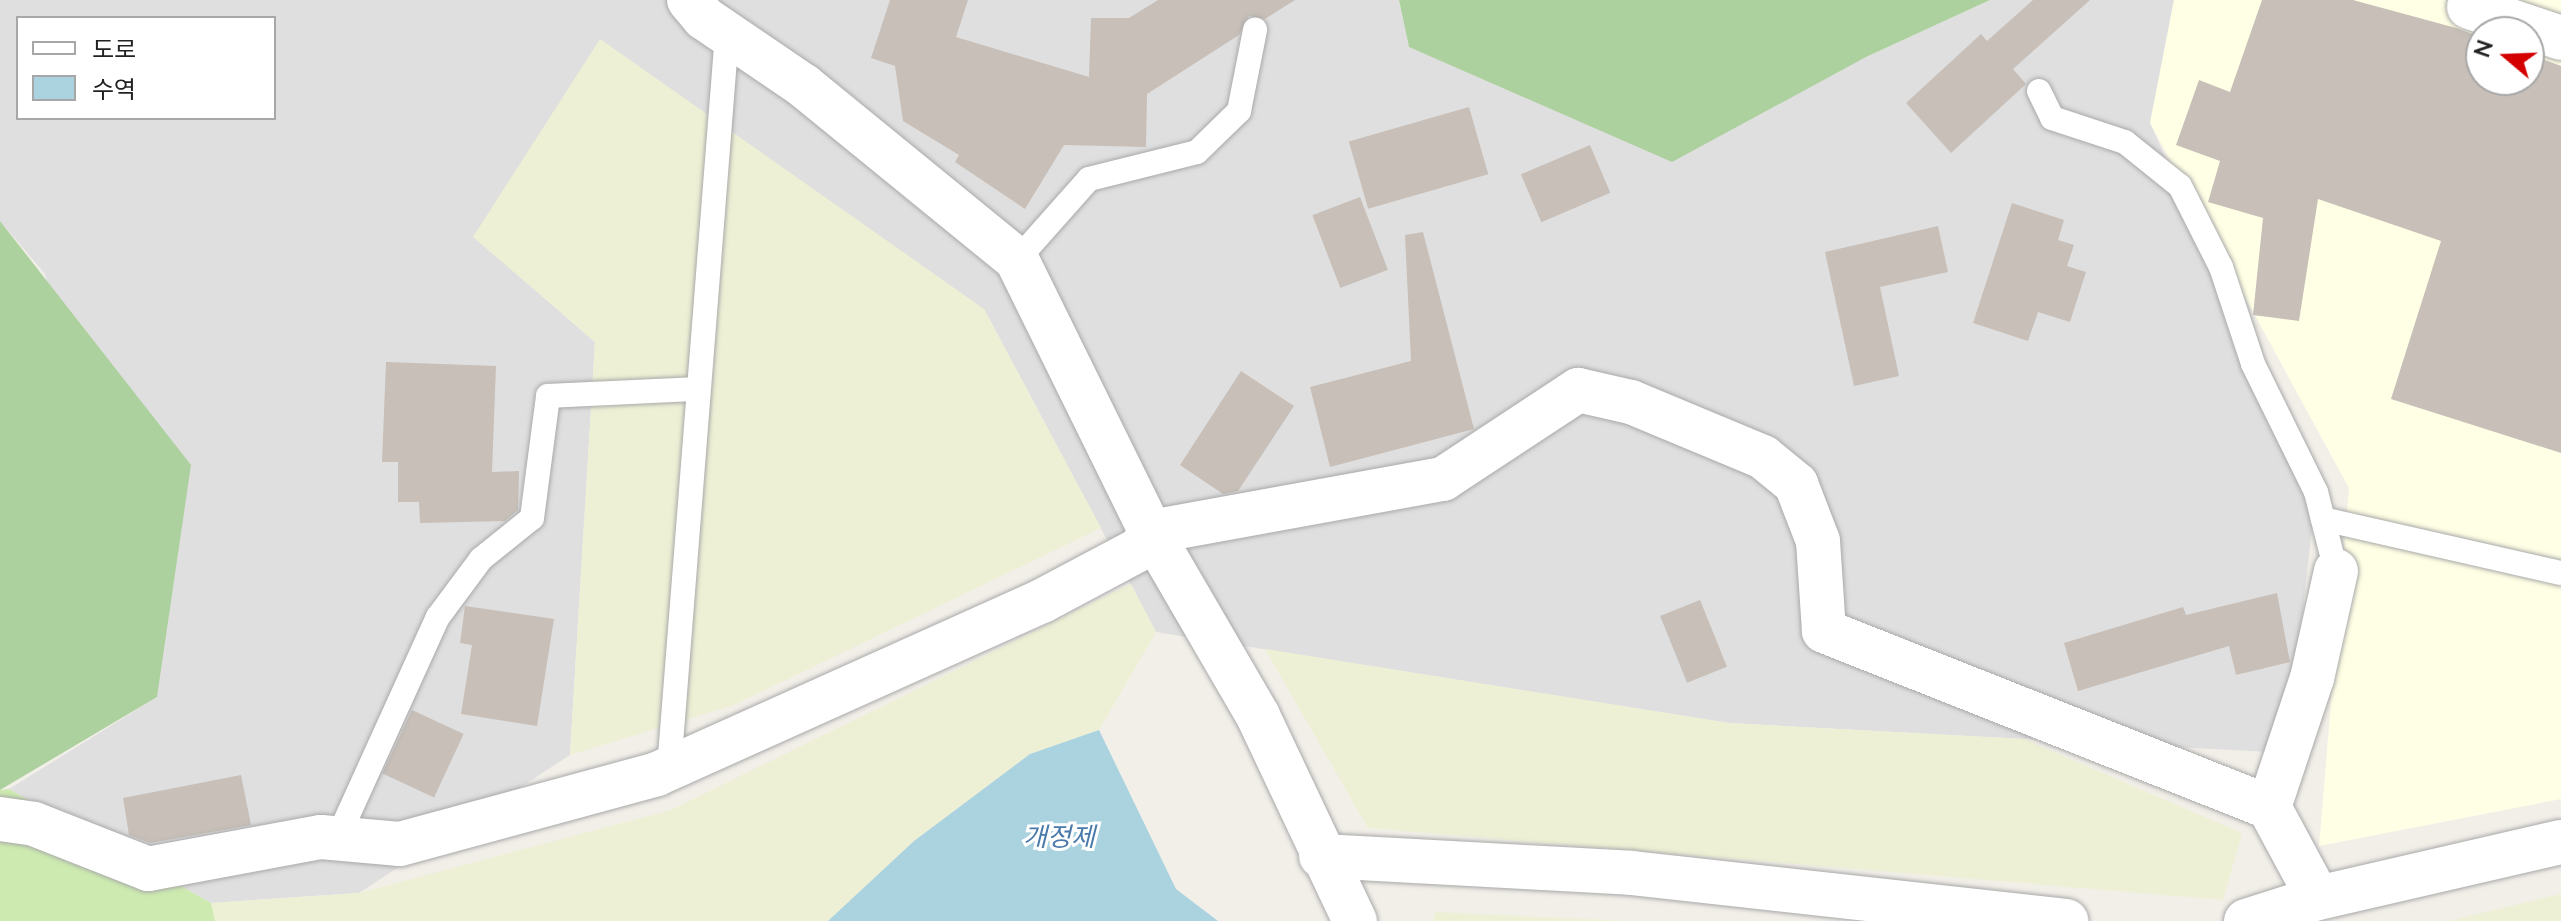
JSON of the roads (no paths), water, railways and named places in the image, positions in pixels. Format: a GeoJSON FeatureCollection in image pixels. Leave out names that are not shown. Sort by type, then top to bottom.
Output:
{"type":"FeatureCollection","features":[{"type":"Feature","properties":{"kind":"street"},"geometry":{"type":"LineString","coordinates":[[689,0],[727,33],[804,86],[1017,260],[1151,532],[1258,716],[1305,808],[1321,856],[1355,921]]}},
{"type":"Feature","properties":{"kind":"street"},"geometry":{"type":"LineString","coordinates":[[2469,7],[2561,38]]}},
{"type":"Feature","properties":{"kind":"street"},"geometry":{"type":"LineString","coordinates":[[0,819],[34,824],[148,869],[338,837],[400,844],[669,769],[1042,601],[1140,549],[1151,532],[1443,479],[1578,390],[1631,402],[1763,457],[1796,484],[1818,541],[1824,631],[2269,807],[2318,898]]}},
{"type":"Feature","properties":{"kind":"street"},"geometry":{"type":"LineString","coordinates":[[2269,807],[2312,678],[2336,571]]}},
{"type":"Feature","properties":{"kind":"street"},"geometry":{"type":"LineString","coordinates":[[2246,921],[2318,898],[2561,842]]}},
{"type":"Feature","properties":{"kind":"street"},"geometry":{"type":"LineString","coordinates":[[1321,856],[1632,873],[2066,921]]}},
{"type":"Feature","properties":{"kind":"lane"},"geometry":{"type":"LineString","coordinates":[[1017,260],[1089,179],[1197,152],[1239,111],[1255,30]]}},
{"type":"Feature","properties":{"kind":"lane"},"geometry":{"type":"LineString","coordinates":[[669,769],[727,33]]}},
{"type":"Feature","properties":{"kind":"lane"},"geometry":{"type":"LineString","coordinates":[[2039,91],[2052,118],[2125,142],[2180,186],[2221,267],[2253,364],[2316,492],[2336,571]]}},
{"type":"Feature","properties":{"kind":"lane"},"geometry":{"type":"LineString","coordinates":[[338,837],[438,617],[481,559],[532,518],[548,396],[698,389]]}},
{"type":"Feature","properties":{"kind":"lane"},"geometry":{"type":"LineString","coordinates":[[2323,519],[2561,573]]}},
{"type":"Feature","properties":{"kind":"water","name":"개정제"},"geometry":{"type":"Polygon","coordinates":[[[1099,730],[1176,889],[1218,921],[828,921],[914,841],[1030,754],[1099,730]]]}}]}
